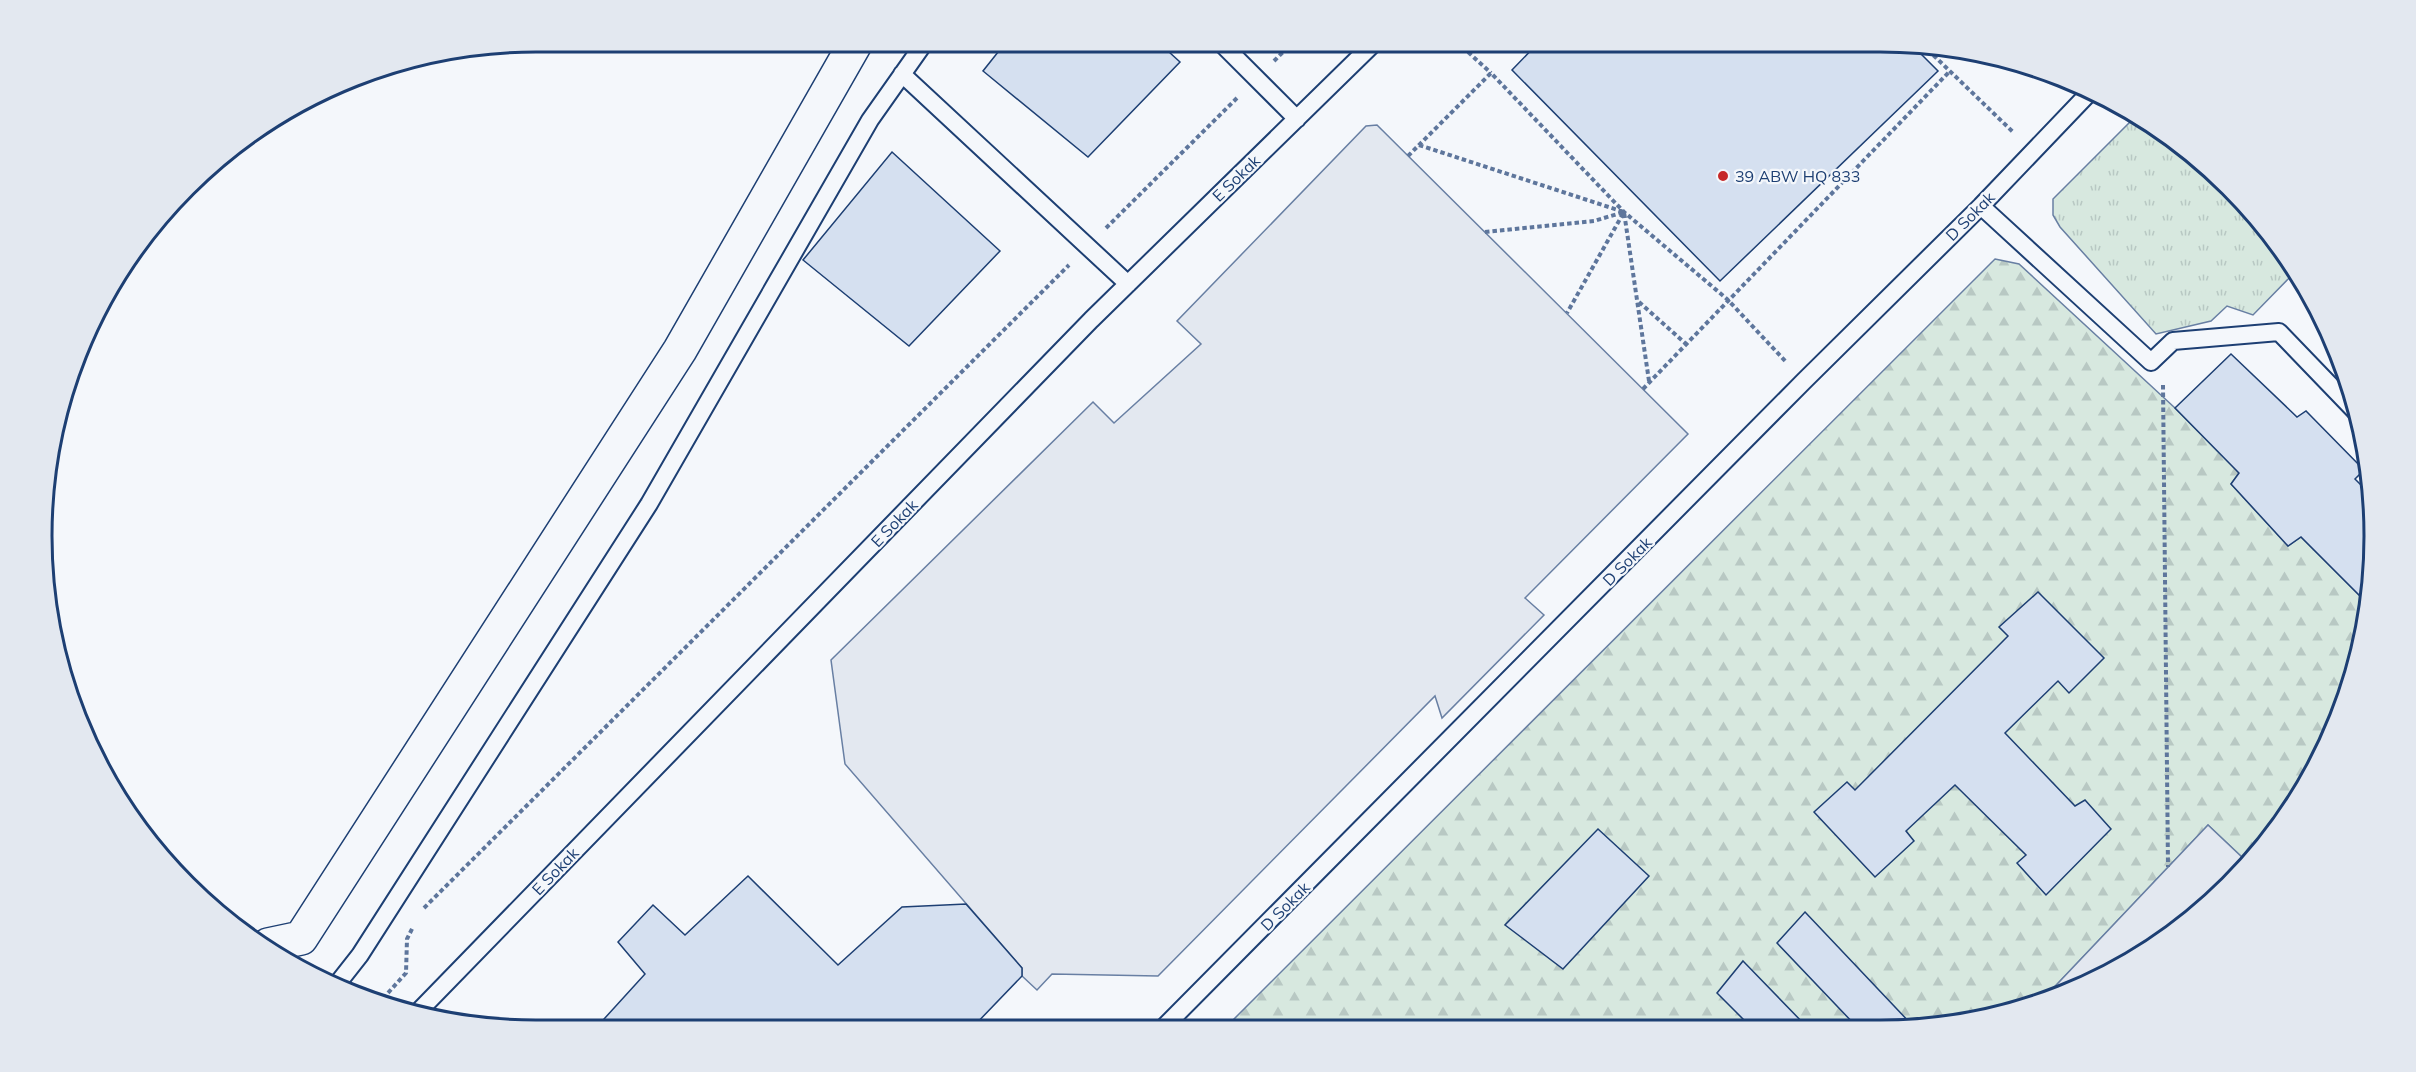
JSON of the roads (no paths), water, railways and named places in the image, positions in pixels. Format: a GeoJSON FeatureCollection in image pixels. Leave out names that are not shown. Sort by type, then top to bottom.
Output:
{"type":"FeatureCollection","features":[{"type":"Feature","properties":{"kind":"street"},"geometry":{"type":"LineString","coordinates":[[276,943],[301,938],[680,350],[850,52]]}},
{"type":"Feature","properties":{"kind":"lane"},"geometry":{"type":"LineString","coordinates":[[341,979],[360,955],[649,504],[870,120],[917,52]]}},
{"type":"Feature","properties":{"kind":"lane"},"geometry":{"type":"LineString","coordinates":[[1230,52],[1297,119]]}},
{"type":"Feature","properties":{"kind":"lane","name":"E Sokak"},"geometry":{"type":"LineString","coordinates":[[424,1006],[1128,284],[1366,52]]}},
{"type":"Feature","properties":{"kind":"lane"},"geometry":{"type":"LineString","coordinates":[[902,74],[1128,284]]}},
{"type":"Feature","properties":{"kind":"lane","name":"D Sokak"},"geometry":{"type":"LineString","coordinates":[[1171,1020],[1804,381],[1981,206],[2085,98]]}},
{"type":"Feature","properties":{"kind":"lane"},"geometry":{"type":"LineString","coordinates":[[1981,206],[2151,362],[2173,341],[2279,332],[2343,399]]}},
{"type":"Feature","properties":{"kind":"place","name":"39 ABW HQ 833"},"geometry":{"type":"Point","coordinates":[1723,176]}}]}
